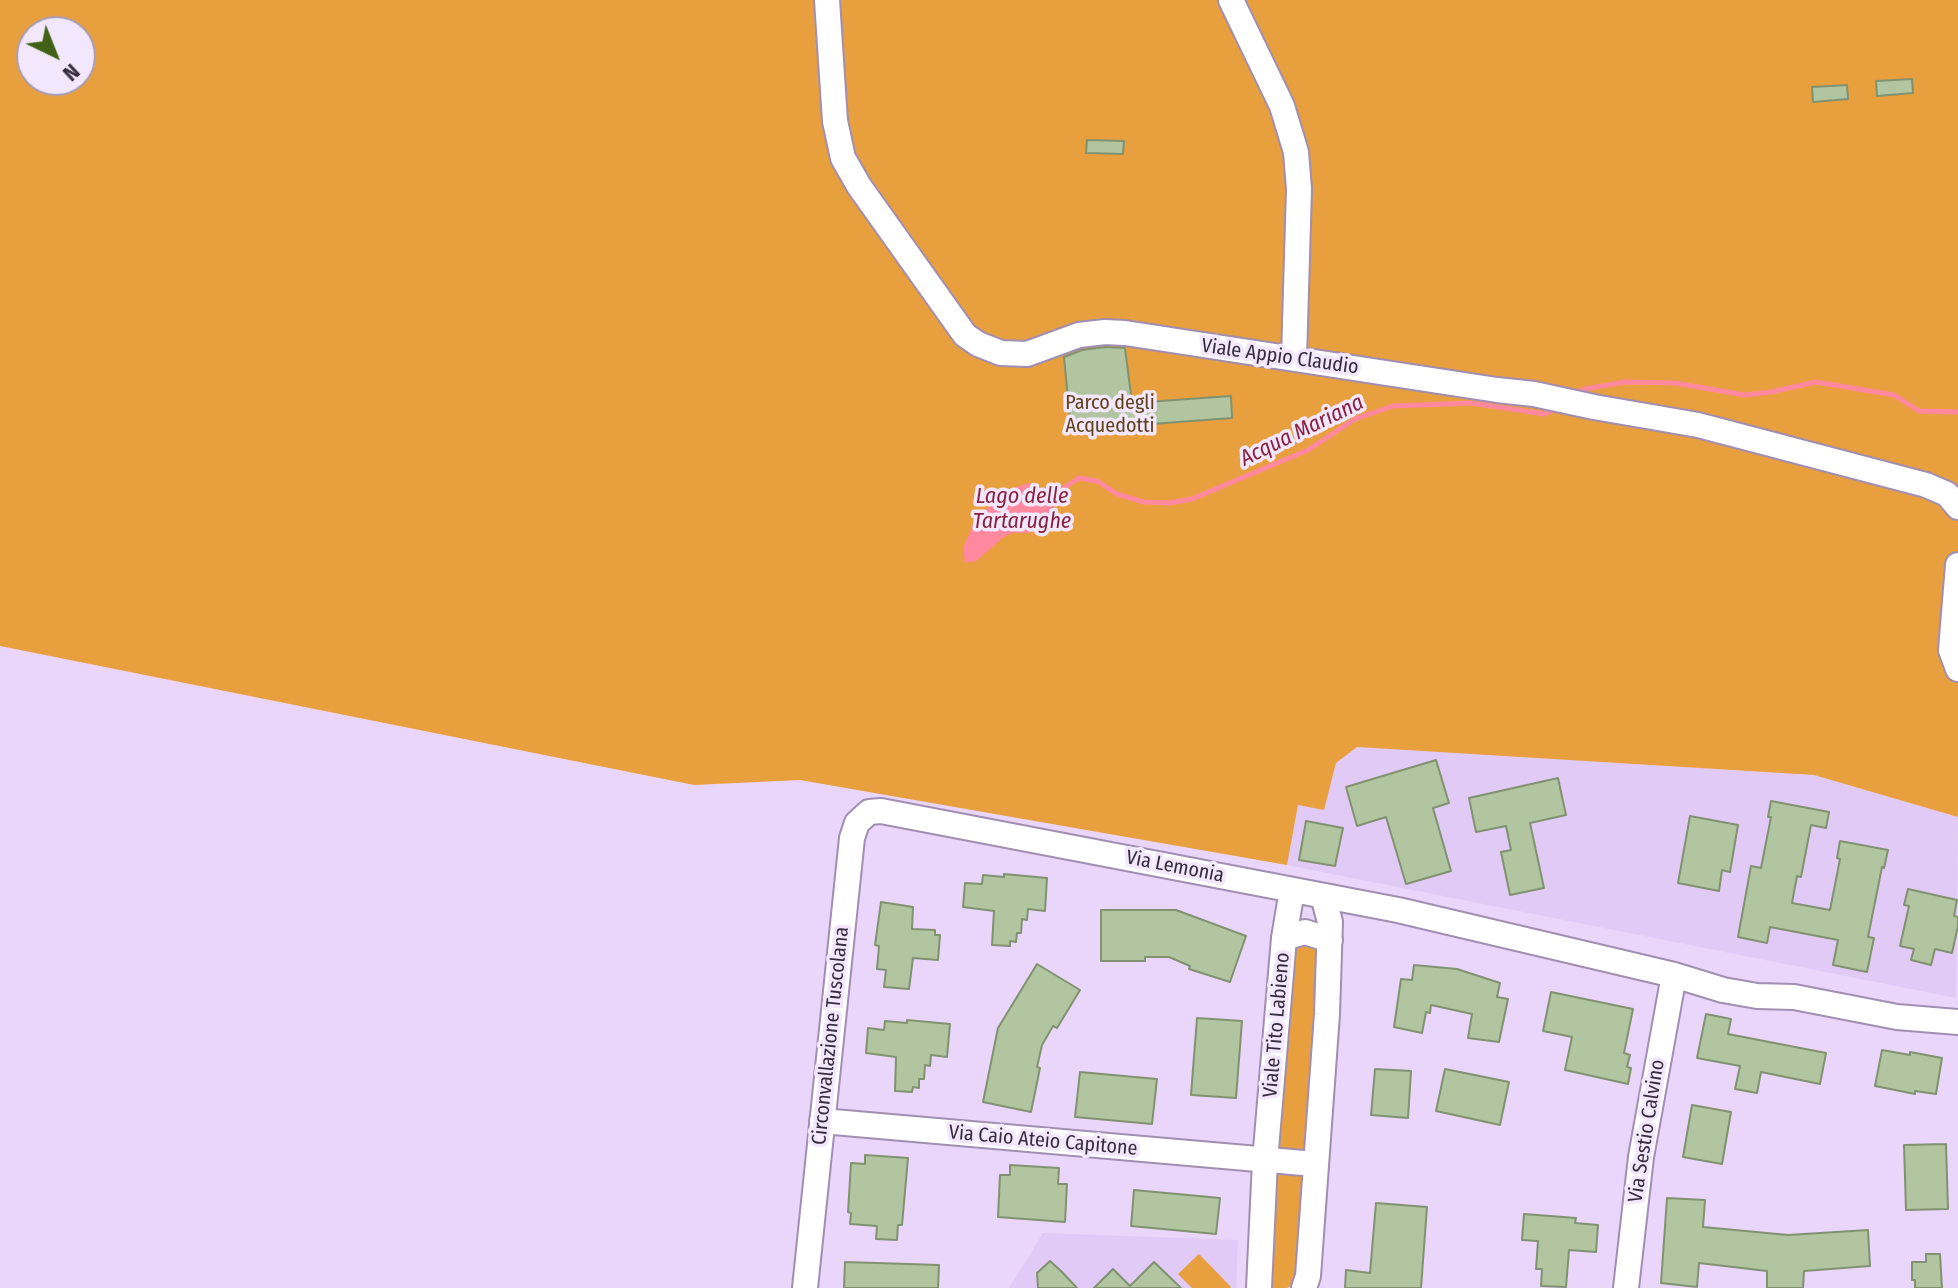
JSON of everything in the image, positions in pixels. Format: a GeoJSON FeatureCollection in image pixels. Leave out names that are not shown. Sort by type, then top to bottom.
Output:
{"type":"FeatureCollection","features":[{"type":"Feature","properties":{"kind":"street","name":"Viale Appio Claudio"},"geometry":{"type":"LineString","coordinates":[[827,0],[835,121],[843,158],[859,186],[965,335],[978,344],[1001,353],[1027,354],[1079,335],[1105,332],[1548,397],[1698,425],[1926,485],[1947,494],[1958,507]]}},
{"type":"Feature","properties":{"kind":"street"},"geometry":{"type":"LineString","coordinates":[[1231,0],[1282,106],[1296,152],[1299,189],[1294,358]]}},
{"type":"Feature","properties":{"kind":"street"},"geometry":{"type":"LineString","coordinates":[[1958,565],[1951,650],[1958,669]]}},
{"type":"Feature","properties":{"kind":"street","name":"Circonvallazione Tuscolana"},"geometry":{"type":"LineString","coordinates":[[805,1288],[852,838],[857,823],[865,814],[873,811],[891,813]]}},
{"type":"Feature","properties":{"kind":"street","name":"Via Lemonia"},"geometry":{"type":"LineString","coordinates":[[891,813],[1292,890],[1326,905],[1399,926],[1458,926],[1674,975],[1704,972],[1733,975],[1768,983],[1794,997],[1897,1017],[1958,1022]]}},
{"type":"Feature","properties":{"kind":"street","name":"Viale Tito Labieno"},"geometry":{"type":"LineString","coordinates":[[1259,1288],[1265,1161],[1284,938],[1292,890]]}},
{"type":"Feature","properties":{"kind":"street"},"geometry":{"type":"LineString","coordinates":[[1304,1288],[1308,1276],[1326,1030],[1330,940],[1326,905]]}},
{"type":"Feature","properties":{"kind":"street"},"geometry":{"type":"LineString","coordinates":[[1284,938],[1309,932],[1330,940]]}},
{"type":"Feature","properties":{"kind":"street","name":"Via Sestio Calvino"},"geometry":{"type":"LineString","coordinates":[[1626,1288],[1641,1157],[1674,975]]}},
{"type":"Feature","properties":{"kind":"street","name":"Via Lemonia"},"geometry":{"type":"LineString","coordinates":[[1897,1017],[1928,1030],[1958,1037]]}},
{"type":"Feature","properties":{"kind":"street","name":"Via Caio Ateio Capitone"},"geometry":{"type":"LineString","coordinates":[[822,1121],[1265,1161]]}},
{"type":"Feature","properties":{"kind":"street"},"geometry":{"type":"LineString","coordinates":[[1265,1161],[1315,1164]]}},
{"type":"Feature","properties":{"kind":"shaded area"},"geometry":{"type":"Polygon","coordinates":[[[1357,747],[1814,775],[1958,817],[1956,998],[1287,865],[1298,804],[1324,810],[1336,762],[1357,747]]]}},
{"type":"Feature","properties":{"kind":"shaded area"},"geometry":{"type":"Polygon","coordinates":[[[1043,1233],[1238,1240],[1236,1288],[1009,1288],[1043,1233]]]}},
{"type":"Feature","properties":{"kind":"green space","name":"Parco degli Acquedotti"},"geometry":{"type":"Polygon","coordinates":[[[0,0],[1958,0],[1958,817],[1814,775],[1357,747],[1336,763],[1324,810],[1298,805],[1287,865],[800,780],[694,785],[0,646],[0,0]]]}},
{"type":"Feature","properties":{"kind":"green space"},"geometry":{"type":"Polygon","coordinates":[[[1320,941],[1306,1152],[1279,1150],[1293,945],[1320,941]]]}},
{"type":"Feature","properties":{"kind":"green space"},"geometry":{"type":"Polygon","coordinates":[[[1278,1173],[1305,1176],[1299,1282],[1287,1288],[1270,1288],[1278,1173]]]}},
{"type":"Feature","properties":{"kind":"green space"},"geometry":{"type":"Polygon","coordinates":[[[1199,1254],[1230,1288],[1192,1288],[1178,1274],[1199,1254]]]}},
{"type":"Feature","properties":{"kind":"water","name":"Lago delle Tartarughe"},"geometry":{"type":"Polygon","coordinates":[[[1029,483],[1037,484],[1055,503],[1051,520],[1029,533],[1005,536],[976,561],[965,563],[963,548],[975,520],[1007,490],[1029,483]]]}},
{"type":"Feature","properties":{"kind":"building"},"geometry":{"type":"Polygon","coordinates":[[[1912,79],[1913,93],[1877,96],[1876,81],[1912,79]]]}},
{"type":"Feature","properties":{"kind":"building"},"geometry":{"type":"Polygon","coordinates":[[[1847,85],[1848,99],[1813,102],[1812,87],[1847,85]]]}},
{"type":"Feature","properties":{"kind":"building"},"geometry":{"type":"Polygon","coordinates":[[[1087,140],[1124,141],[1123,154],[1086,153],[1087,140]]]}},
{"type":"Feature","properties":{"kind":"building"},"geometry":{"type":"Polygon","coordinates":[[[1125,348],[1132,403],[1231,396],[1232,418],[1071,430],[1064,357],[1082,350],[1125,348]]]}},
{"type":"Feature","properties":{"kind":"building"},"geometry":{"type":"Polygon","coordinates":[[[1436,760],[1449,803],[1433,808],[1451,871],[1406,884],[1386,817],[1357,826],[1346,787],[1436,760]]]}},
{"type":"Feature","properties":{"kind":"building"},"geometry":{"type":"Polygon","coordinates":[[[1558,778],[1566,815],[1530,823],[1544,888],[1510,895],[1501,852],[1511,850],[1506,826],[1476,832],[1469,798],[1558,778]]]}},
{"type":"Feature","properties":{"kind":"building"},"geometry":{"type":"Polygon","coordinates":[[[1771,801],[1829,812],[1826,828],[1811,825],[1801,877],[1797,876],[1792,903],[1830,910],[1840,859],[1837,858],[1840,841],[1888,850],[1868,937],[1874,938],[1867,972],[1833,965],[1838,940],[1770,927],[1767,943],[1738,937],[1751,866],[1761,868],[1771,801]]]}},
{"type":"Feature","properties":{"kind":"building"},"geometry":{"type":"Polygon","coordinates":[[[1690,816],[1738,825],[1730,872],[1722,870],[1719,891],[1678,883],[1690,816]]]}},
{"type":"Feature","properties":{"kind":"building"},"geometry":{"type":"Polygon","coordinates":[[[1306,821],[1343,828],[1335,866],[1299,860],[1306,821]]]}},
{"type":"Feature","properties":{"kind":"building"},"geometry":{"type":"Polygon","coordinates":[[[1004,874],[1047,878],[1045,911],[1028,909],[1027,920],[1022,919],[1021,933],[1017,933],[1016,942],[1010,941],[1010,946],[992,945],[994,911],[963,907],[965,883],[982,884],[983,875],[1004,877],[1004,874]]]}},
{"type":"Feature","properties":{"kind":"building"},"geometry":{"type":"Polygon","coordinates":[[[1908,889],[1957,900],[1954,916],[1958,917],[1958,926],[1952,953],[1935,949],[1931,965],[1911,960],[1914,949],[1900,946],[1909,906],[1904,905],[1908,889]]]}},
{"type":"Feature","properties":{"kind":"building"},"geometry":{"type":"Polygon","coordinates":[[[881,902],[913,907],[912,929],[935,930],[935,935],[940,935],[938,960],[913,958],[909,989],[884,987],[886,970],[877,969],[879,946],[875,945],[881,902]]]}},
{"type":"Feature","properties":{"kind":"building"},"geometry":{"type":"Polygon","coordinates":[[[1101,910],[1176,910],[1246,936],[1230,982],[1189,969],[1190,966],[1169,957],[1145,957],[1145,961],[1101,961],[1101,910]]]}},
{"type":"Feature","properties":{"kind":"building"},"geometry":{"type":"Polygon","coordinates":[[[1037,964],[1080,990],[1057,1028],[1053,1026],[1042,1045],[1031,1112],[983,1102],[998,1028],[1037,964]]]}},
{"type":"Feature","properties":{"kind":"building"},"geometry":{"type":"Polygon","coordinates":[[[1414,965],[1457,969],[1500,983],[1497,997],[1508,999],[1499,1042],[1468,1038],[1472,1014],[1431,1005],[1430,1013],[1426,1012],[1422,1033],[1394,1027],[1401,979],[1412,980],[1414,965]]]}},
{"type":"Feature","properties":{"kind":"building"},"geometry":{"type":"Polygon","coordinates":[[[1551,992],[1633,1009],[1624,1053],[1630,1055],[1628,1084],[1565,1070],[1572,1037],[1543,1031],[1551,992]]]}},
{"type":"Feature","properties":{"kind":"building"},"geometry":{"type":"Polygon","coordinates":[[[1706,1014],[1731,1019],[1728,1034],[1826,1053],[1820,1084],[1761,1072],[1757,1093],[1735,1089],[1740,1066],[1697,1058],[1706,1014]]]}},
{"type":"Feature","properties":{"kind":"building"},"geometry":{"type":"Polygon","coordinates":[[[1197,1018],[1242,1021],[1236,1098],[1191,1095],[1197,1018]]]}},
{"type":"Feature","properties":{"kind":"building"},"geometry":{"type":"Polygon","coordinates":[[[907,1020],[950,1024],[947,1057],[931,1055],[930,1066],[925,1065],[924,1079],[919,1079],[919,1088],[913,1087],[912,1092],[895,1091],[896,1057],[866,1053],[868,1028],[884,1030],[885,1021],[907,1023],[907,1020]]]}},
{"type":"Feature","properties":{"kind":"building"},"geometry":{"type":"Polygon","coordinates":[[[1882,1050],[1942,1058],[1936,1094],[1915,1091],[1915,1094],[1875,1086],[1882,1050]]]}},
{"type":"Feature","properties":{"kind":"building"},"geometry":{"type":"Polygon","coordinates":[[[1375,1069],[1411,1071],[1408,1118],[1371,1115],[1375,1069]]]}},
{"type":"Feature","properties":{"kind":"building"},"geometry":{"type":"Polygon","coordinates":[[[1445,1069],[1509,1082],[1500,1125],[1436,1111],[1445,1069]]]}},
{"type":"Feature","properties":{"kind":"building"},"geometry":{"type":"Polygon","coordinates":[[[1080,1072],[1157,1079],[1152,1124],[1075,1117],[1080,1072]]]}},
{"type":"Feature","properties":{"kind":"building"},"geometry":{"type":"Polygon","coordinates":[[[1692,1105],[1731,1112],[1722,1164],[1683,1157],[1692,1105]]]}},
{"type":"Feature","properties":{"kind":"building"},"geometry":{"type":"Polygon","coordinates":[[[1946,1144],[1948,1209],[1906,1210],[1904,1145],[1946,1144]]]}},
{"type":"Feature","properties":{"kind":"building"},"geometry":{"type":"Polygon","coordinates":[[[865,1155],[908,1158],[902,1225],[898,1225],[897,1240],[876,1239],[877,1226],[850,1224],[851,1163],[865,1164],[865,1155]]]}},
{"type":"Feature","properties":{"kind":"building"},"geometry":{"type":"Polygon","coordinates":[[[1010,1165],[1059,1168],[1058,1184],[1067,1184],[1065,1222],[998,1217],[1000,1175],[1010,1175],[1010,1165]]]}},
{"type":"Feature","properties":{"kind":"building"},"geometry":{"type":"Polygon","coordinates":[[[1134,1190],[1220,1198],[1216,1234],[1131,1226],[1134,1190]]]}},
{"type":"Feature","properties":{"kind":"building"},"geometry":{"type":"Polygon","coordinates":[[[1667,1198],[1705,1200],[1703,1227],[1788,1235],[1868,1230],[1870,1266],[1804,1271],[1803,1288],[1767,1288],[1767,1271],[1699,1263],[1697,1287],[1661,1283],[1667,1198]]]}},
{"type":"Feature","properties":{"kind":"building"},"geometry":{"type":"Polygon","coordinates":[[[1376,1203],[1427,1207],[1421,1288],[1345,1288],[1346,1270],[1370,1273],[1376,1203]]]}},
{"type":"Feature","properties":{"kind":"building"},"geometry":{"type":"Polygon","coordinates":[[[1524,1214],[1576,1218],[1575,1223],[1598,1225],[1596,1252],[1569,1250],[1566,1287],[1541,1286],[1542,1269],[1536,1269],[1538,1241],[1522,1240],[1524,1214]]]}},
{"type":"Feature","properties":{"kind":"building"},"geometry":{"type":"Polygon","coordinates":[[[1926,1254],[1940,1254],[1942,1288],[1915,1288],[1912,1262],[1926,1262],[1926,1254]]]}},
{"type":"Feature","properties":{"kind":"building"},"geometry":{"type":"Polygon","coordinates":[[[1050,1261],[1077,1288],[1038,1288],[1037,1273],[1050,1261]]]}},
{"type":"Feature","properties":{"kind":"building"},"geometry":{"type":"Polygon","coordinates":[[[845,1262],[939,1265],[938,1288],[844,1288],[845,1262]]]}},
{"type":"Feature","properties":{"kind":"building"},"geometry":{"type":"Polygon","coordinates":[[[1154,1262],[1181,1288],[1094,1288],[1113,1269],[1130,1286],[1154,1262]]]}},
{"type":"Feature","properties":{"kind":"waterway","name":"Acqua Mariana"},"geometry":{"type":"LineString","coordinates":[[1573,393],[1625,382],[1675,383],[1745,395],[1816,382],[1894,395],[1919,411],[1958,412]]}},
{"type":"Feature","properties":{"kind":"waterway","name":"Acqua Mariana"},"geometry":{"type":"LineString","coordinates":[[1047,499],[1079,478],[1097,481],[1117,494],[1144,502],[1169,503],[1192,499],[1308,450],[1355,419],[1393,406],[1471,403],[1544,414],[1558,409]]}}]}
